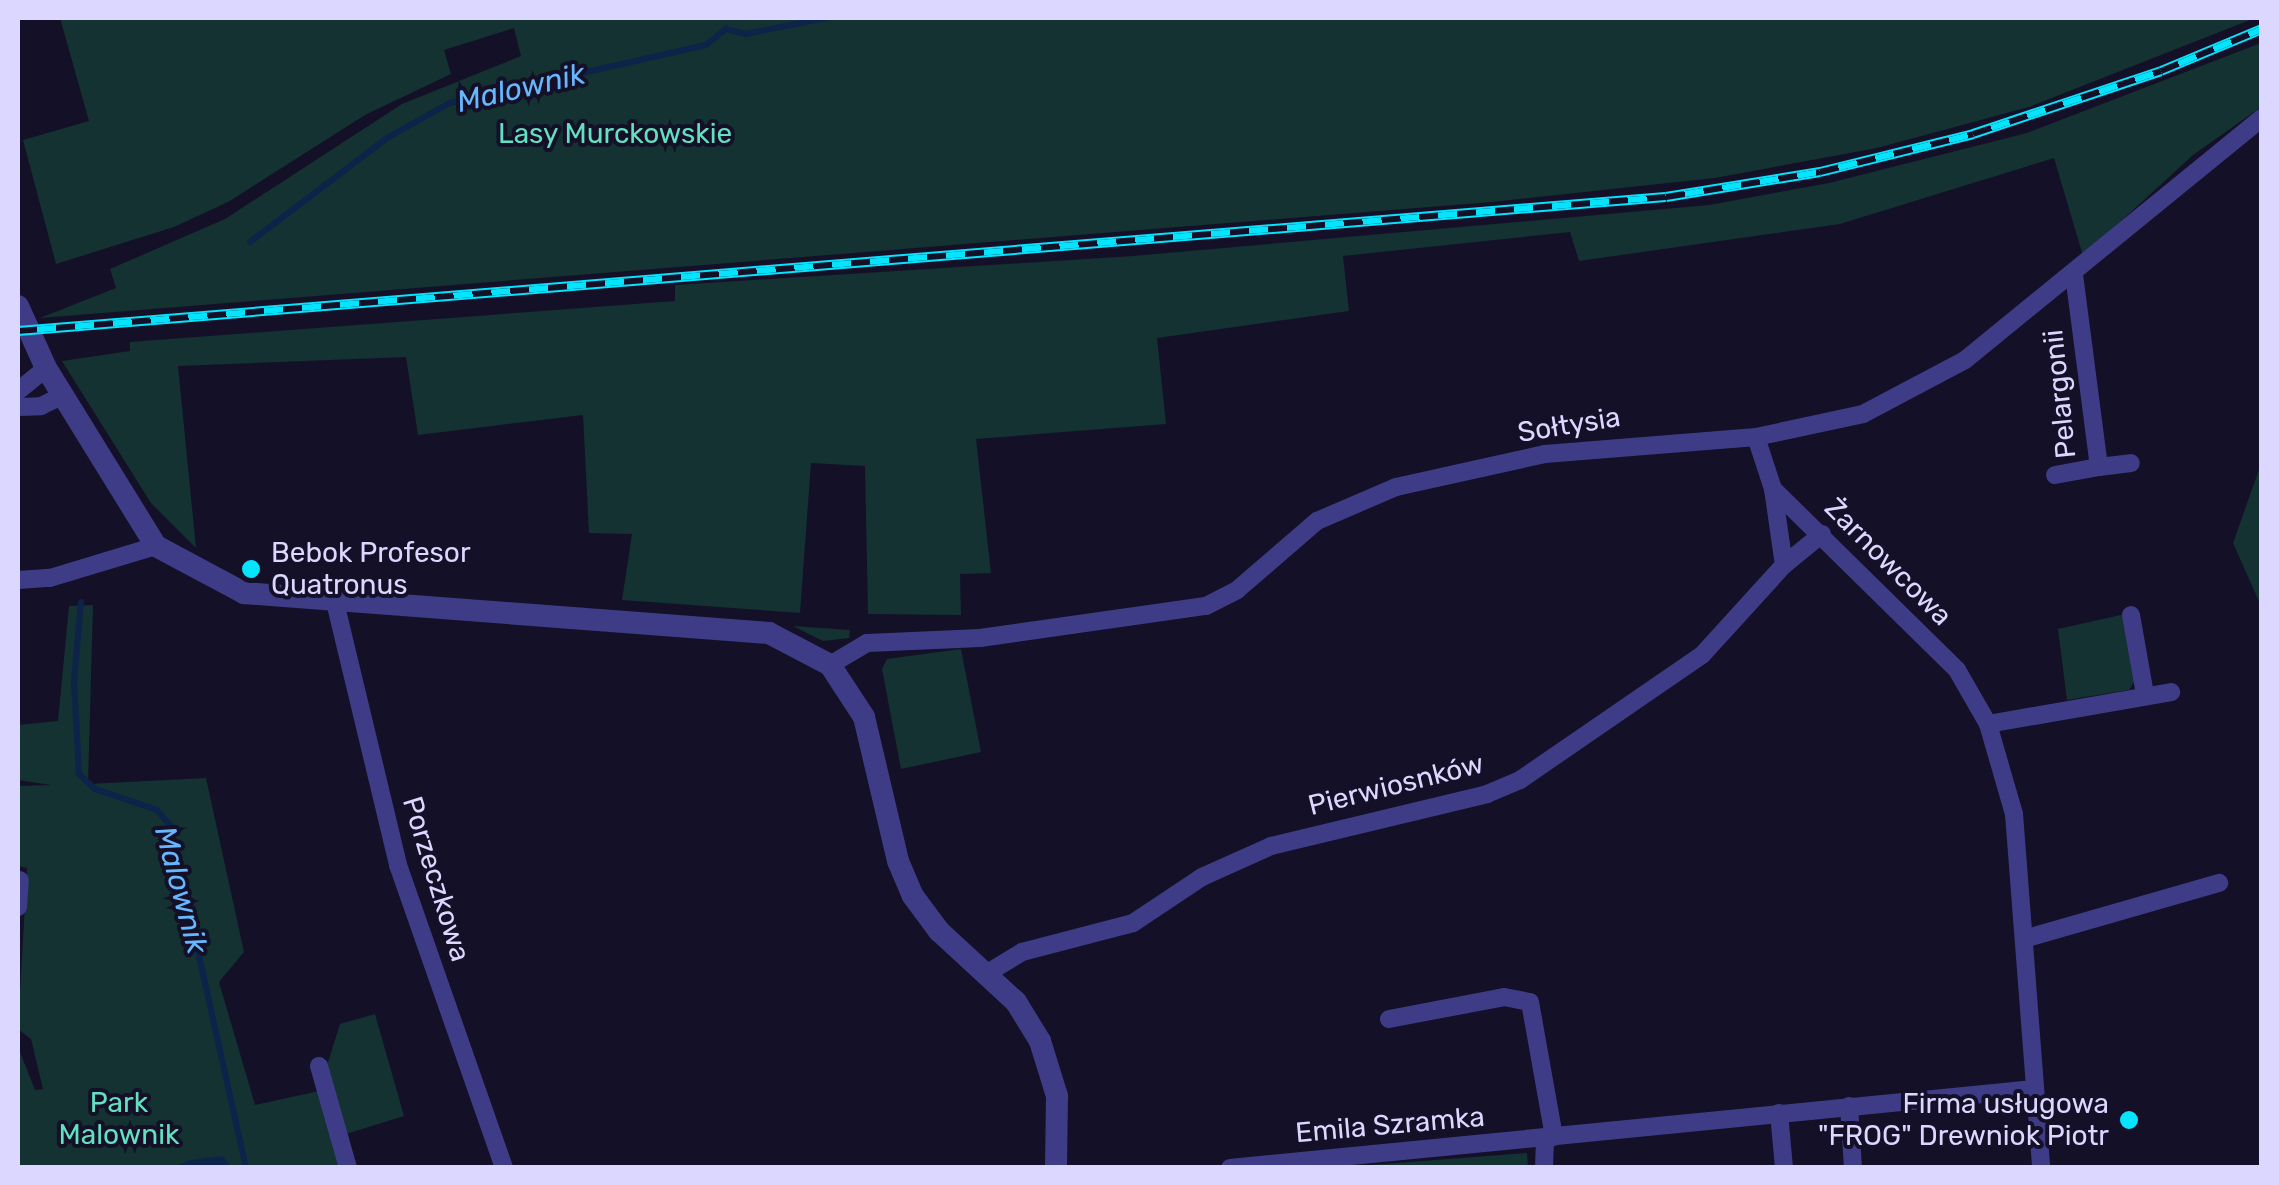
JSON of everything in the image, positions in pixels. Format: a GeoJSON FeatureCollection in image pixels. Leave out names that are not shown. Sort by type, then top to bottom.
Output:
{"type":"FeatureCollection","features":[{"type":"Feature","properties":{"kind":"street","name":"Sołtysia"},"geometry":{"type":"LineString","coordinates":[[830,665],[866,643],[980,638],[1206,606],[1238,590],[1317,522],[1396,487],[1609,445],[1756,438],[1826,426],[1913,392],[1966,360],[2262,118]]}},
{"type":"Feature","properties":{"kind":"street","name":"Pelargonii"},"geometry":{"type":"LineString","coordinates":[[2055,475],[2099,467],[2074,274]]}},
{"type":"Feature","properties":{"kind":"street"},"geometry":{"type":"LineString","coordinates":[[18,306],[46,368],[156,546],[244,593],[769,633],[830,665],[864,717],[904,879],[939,931],[1016,1002],[1048,1059],[1057,1096],[1056,1168]]}},
{"type":"Feature","properties":{"kind":"street"},"geometry":{"type":"LineString","coordinates":[[18,391],[46,368]]}},
{"type":"Feature","properties":{"kind":"street"},"geometry":{"type":"LineString","coordinates":[[18,406],[42,406],[64,396]]}},
{"type":"Feature","properties":{"kind":"street","name":"Żarnowcowa"},"geometry":{"type":"LineString","coordinates":[[1756,438],[1773,489],[1957,670],[1988,724],[2014,814],[2028,938],[2041,1168]]}},
{"type":"Feature","properties":{"kind":"street"},"geometry":{"type":"LineString","coordinates":[[2099,467],[2131,464]]}},
{"type":"Feature","properties":{"kind":"street"},"geometry":{"type":"LineString","coordinates":[[1773,489],[1784,565]]}},
{"type":"Feature","properties":{"kind":"street","name":"Pierwiosnków"},"geometry":{"type":"LineString","coordinates":[[986,974],[1022,952],[1133,923],[1202,877],[1271,846],[1486,794],[1520,780],[1702,655],[1784,565],[1822,534]]}},
{"type":"Feature","properties":{"kind":"street"},"geometry":{"type":"LineString","coordinates":[[18,580],[50,578],[156,546]]}},
{"type":"Feature","properties":{"kind":"street","name":"Porzeczkowa"},"geometry":{"type":"LineString","coordinates":[[335,602],[398,865],[504,1168]]}},
{"type":"Feature","properties":{"kind":"street"},"geometry":{"type":"LineString","coordinates":[[2131,615],[2144,694]]}},
{"type":"Feature","properties":{"kind":"street"},"geometry":{"type":"LineString","coordinates":[[1988,724],[2170,692]]}},
{"type":"Feature","properties":{"kind":"street"},"geometry":{"type":"LineString","coordinates":[[18,907],[20,880]]}},
{"type":"Feature","properties":{"kind":"street"},"geometry":{"type":"LineString","coordinates":[[2028,938],[2219,883]]}},
{"type":"Feature","properties":{"kind":"street"},"geometry":{"type":"LineString","coordinates":[[1388,1019],[1504,997],[1530,1002],[1550,1138],[1544,1168]]}},
{"type":"Feature","properties":{"kind":"street"},"geometry":{"type":"LineString","coordinates":[[320,1066],[348,1168]]}},
{"type":"Feature","properties":{"kind":"street","name":"Emila Szramka"},"geometry":{"type":"LineString","coordinates":[[1230,1168],[2034,1089]]}},
{"type":"Feature","properties":{"kind":"street"},"geometry":{"type":"LineString","coordinates":[[1849,1106],[1853,1168]]}},
{"type":"Feature","properties":{"kind":"street"},"geometry":{"type":"LineString","coordinates":[[1779,1113],[1784,1168]]}},
{"type":"Feature","properties":{"kind":"green space","name":"Lasy Murckowskie"},"geometry":{"type":"Polygon","coordinates":[[[60,18],[2255,18],[2029,107],[1877,148],[1715,178],[1492,202],[40,318],[116,288],[110,269],[225,219],[402,104],[521,56],[514,28],[444,50],[451,74],[365,115],[228,202],[174,227],[56,264],[23,140],[89,121],[60,18]]]}},
{"type":"Feature","properties":{"kind":"green space"},"geometry":{"type":"Polygon","coordinates":[[[2261,43],[2261,107],[2193,155],[2083,256],[2054,158],[1840,224],[1579,261],[1570,232],[1343,256],[1349,311],[1157,338],[1166,424],[976,439],[991,573],[960,574],[961,615],[868,614],[865,466],[811,463],[800,613],[622,600],[632,534],[589,533],[583,415],[418,435],[406,357],[178,366],[196,548],[151,503],[62,361],[130,351],[130,342],[675,301],[675,285],[1133,256],[1709,205],[1829,183],[2027,133],[2261,43]]]}},
{"type":"Feature","properties":{"kind":"green space"},"geometry":{"type":"Polygon","coordinates":[[[2261,464],[2262,606],[2233,543],[2261,464]]]}},
{"type":"Feature","properties":{"kind":"green space","name":"Park Malownik"},"geometry":{"type":"Polygon","coordinates":[[[93,605],[88,784],[206,778],[244,952],[219,982],[255,1105],[319,1091],[340,1024],[375,1014],[404,1116],[333,1138],[343,1167],[18,1167],[18,1047],[35,1090],[43,1089],[31,1039],[18,1029],[27,868],[18,866],[18,786],[51,785],[18,780],[18,725],[58,721],[69,606],[93,605]]]}},
{"type":"Feature","properties":{"kind":"green space"},"geometry":{"type":"Polygon","coordinates":[[[2125,614],[2136,679],[2129,690],[2067,700],[2058,629],[2125,614]]]}},
{"type":"Feature","properties":{"kind":"green space"},"geometry":{"type":"Polygon","coordinates":[[[793,626],[850,630],[849,638],[823,641],[793,626]]]}},
{"type":"Feature","properties":{"kind":"green space"},"geometry":{"type":"Polygon","coordinates":[[[961,649],[981,752],[901,769],[882,669],[887,659],[961,649]]]}},
{"type":"Feature","properties":{"kind":"green space"},"geometry":{"type":"Polygon","coordinates":[[[1527,1153],[1528,1167],[1344,1167],[1527,1153]]]}},
{"type":"Feature","properties":{"kind":"water"},"geometry":{"type":"Polygon","coordinates":[[[223,1156],[231,1167],[174,1167],[190,1160],[223,1156]]]}},
{"type":"Feature","properties":{"kind":"waterway","name":"Malownik"},"geometry":{"type":"LineString","coordinates":[[250,242],[387,138],[450,103],[706,45],[726,29],[746,34],[825,18]]}},
{"type":"Feature","properties":{"kind":"waterway","name":"Malownik"},"geometry":{"type":"LineString","coordinates":[[81,602],[74,682],[79,774],[95,789],[157,810],[170,825],[246,1168]]}},
{"type":"Feature","properties":{"kind":"railway"},"geometry":{"type":"LineString","coordinates":[[18,331],[1666,197],[1820,172],[1973,134],[2161,71],[2262,29]]}},
{"type":"Feature","properties":{"kind":"place","name":"Bebok Profesor Quatronus"},"geometry":{"type":"Point","coordinates":[251,569]}},
{"type":"Feature","properties":{"kind":"place","name":"Firma usługowa \"FROG\" Drewniok Piotr"},"geometry":{"type":"Point","coordinates":[2129,1120]}}]}
